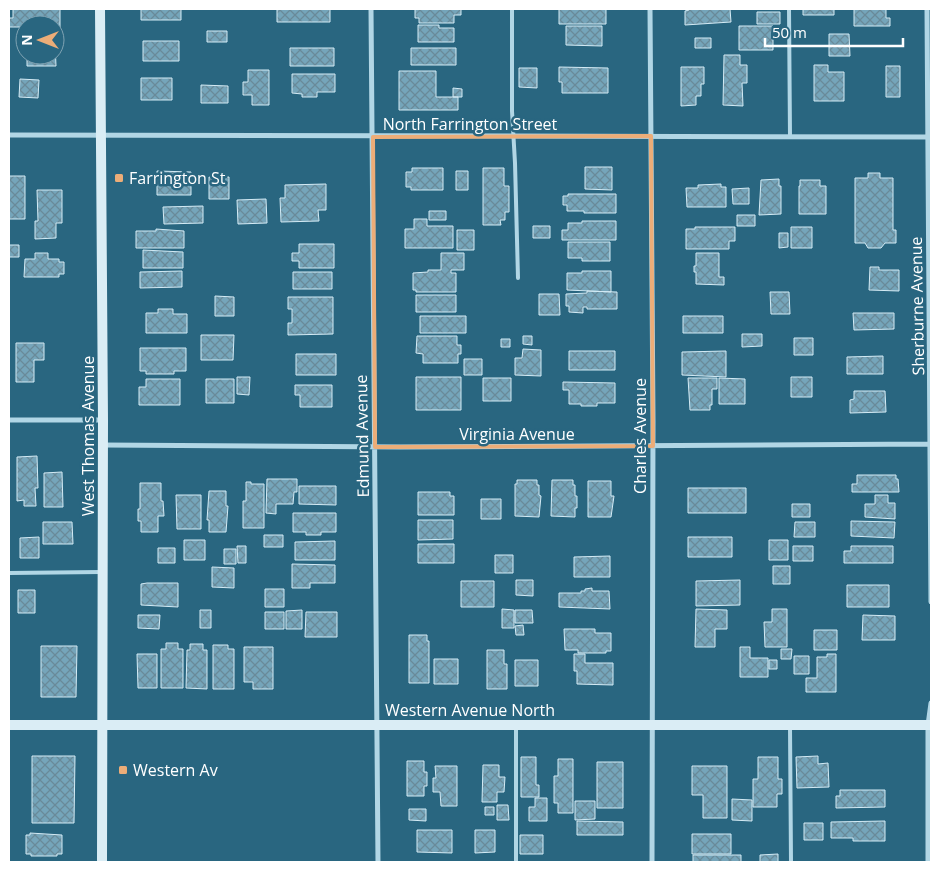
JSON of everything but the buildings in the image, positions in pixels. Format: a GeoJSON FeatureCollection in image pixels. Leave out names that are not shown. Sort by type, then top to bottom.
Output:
{"type":"FeatureCollection","features":[{"type":"Feature","properties":{"kind":"street","name":"West Thomas Avenue"},"geometry":{"type":"LineString","coordinates":[[100,9],[104,420],[102,862]]}},
{"type":"Feature","properties":{"kind":"street","name":"Edmund Avenue"},"geometry":{"type":"LineString","coordinates":[[371,9],[378,862]]}},
{"type":"Feature","properties":{"kind":"street","name":"Charles Avenue"},"geometry":{"type":"LineString","coordinates":[[650,9],[653,446],[652,862]]}},
{"type":"Feature","properties":{"kind":"street","name":"Sherburne Avenue"},"geometry":{"type":"LineString","coordinates":[[927,9],[931,602]]}},
{"type":"Feature","properties":{"kind":"street","name":"North Farrington Street"},"geometry":{"type":"LineString","coordinates":[[9,135],[929,137]]}},
{"type":"Feature","properties":{"kind":"street"},"geometry":{"type":"LineString","coordinates":[[9,420],[104,420]]}},
{"type":"Feature","properties":{"kind":"street","name":"Virginia Avenue"},"geometry":{"type":"LineString","coordinates":[[104,445],[375,447],[931,444]]}},
{"type":"Feature","properties":{"kind":"street"},"geometry":{"type":"LineString","coordinates":[[928,862],[931,703]]}},
{"type":"Feature","properties":{"kind":"street","name":"Western Avenue North"},"geometry":{"type":"LineString","coordinates":[[9,725],[930,725]]}},
{"type":"Feature","properties":{"kind":"lane"},"geometry":{"type":"LineString","coordinates":[[512,9],[518,278]]}},
{"type":"Feature","properties":{"kind":"lane"},"geometry":{"type":"LineString","coordinates":[[789,9],[790,137]]}},
{"type":"Feature","properties":{"kind":"lane"},"geometry":{"type":"LineString","coordinates":[[9,573],[104,572]]}},
{"type":"Feature","properties":{"kind":"lane"},"geometry":{"type":"LineString","coordinates":[[516,725],[516,862]]}},
{"type":"Feature","properties":{"kind":"lane"},"geometry":{"type":"LineString","coordinates":[[790,725],[791,862]]}},
{"type":"Feature","properties":{"kind":"highlighted area"},"geometry":{"type":"Polygon","coordinates":[[[651,136],[653,446],[375,447],[373,137],[651,136]]]}},
{"type":"Feature","properties":{"kind":"place","name":"Farrington St"},"geometry":{"type":"Point","coordinates":[119,178]}},
{"type":"Feature","properties":{"kind":"place","name":"Western Av"},"geometry":{"type":"Point","coordinates":[123,770]}}]}
